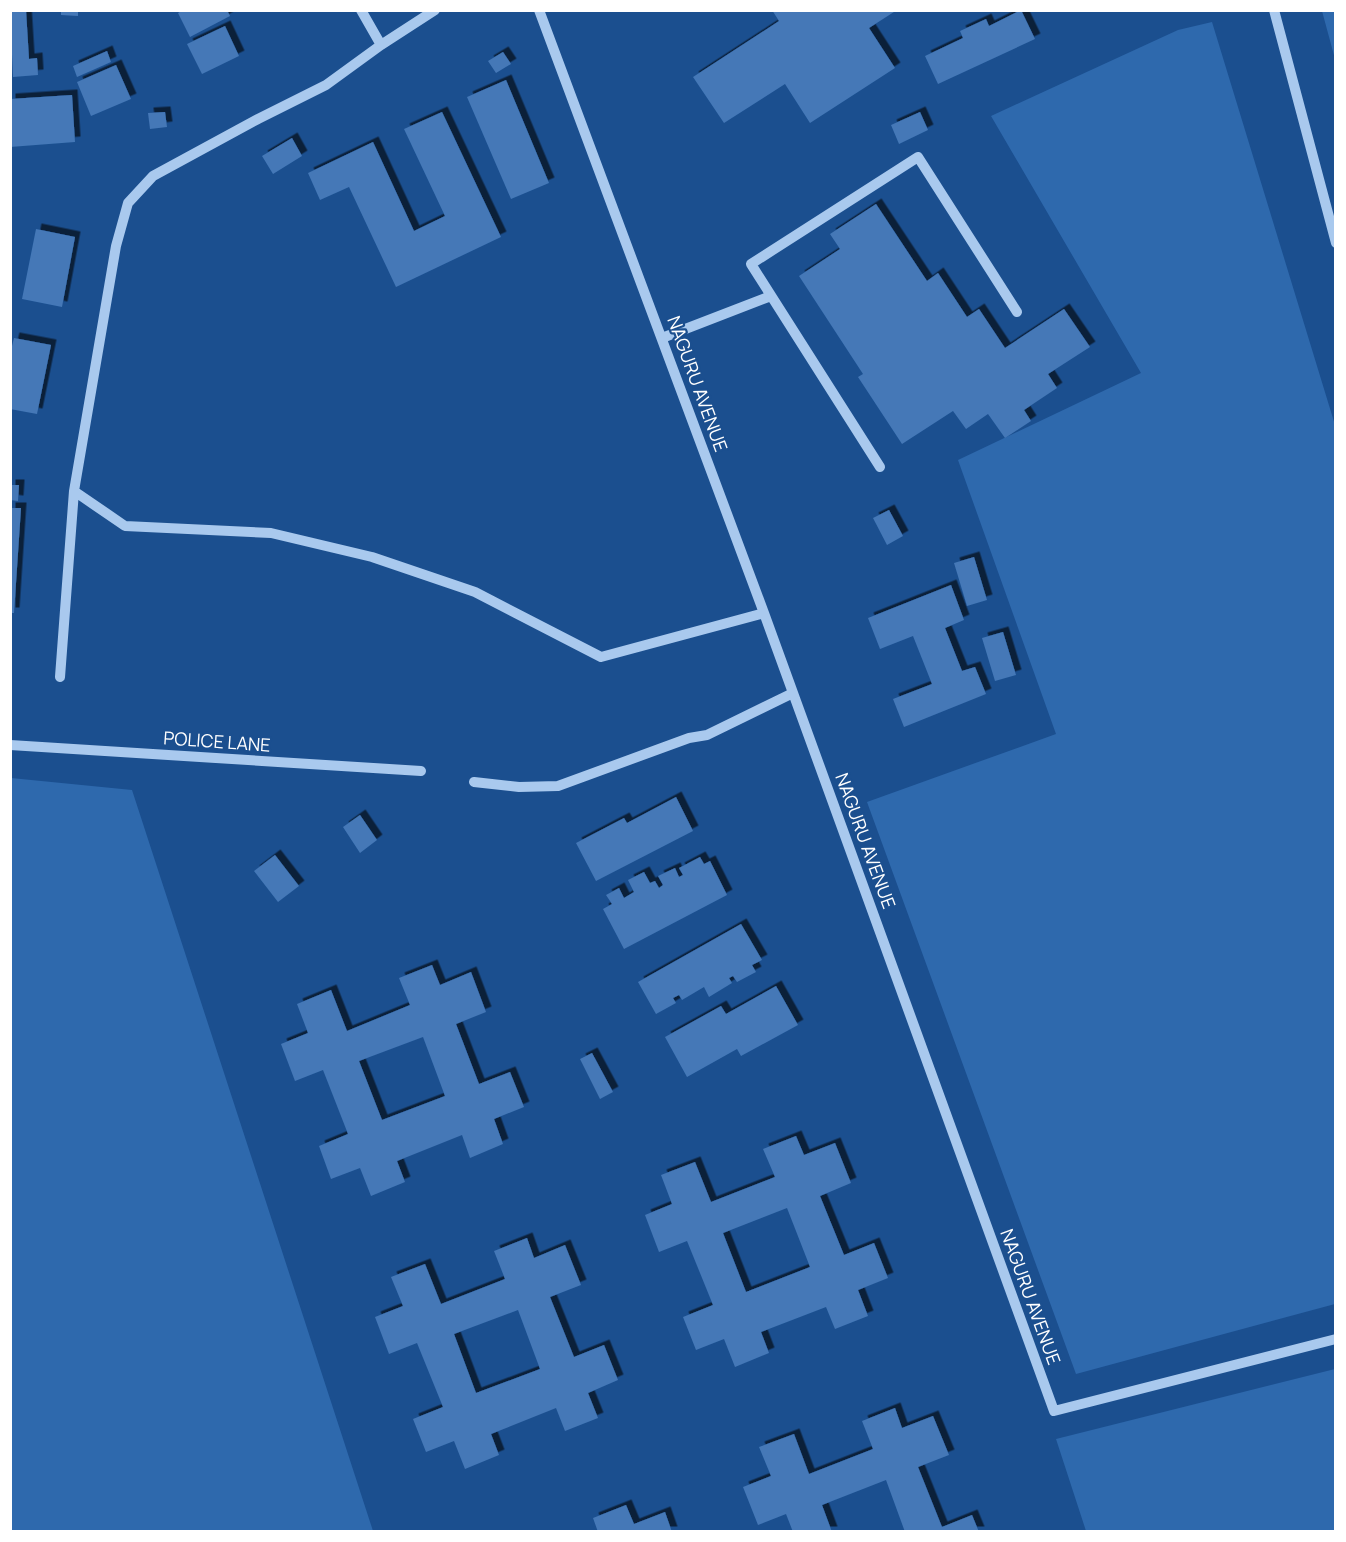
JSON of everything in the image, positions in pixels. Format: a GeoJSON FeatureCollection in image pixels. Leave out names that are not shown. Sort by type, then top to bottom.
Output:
{"type":"FeatureCollection","features":[{"type":"Feature","properties":{"kind":"street"},"geometry":{"type":"LineString","coordinates":[[361,10],[381,45]]}},
{"type":"Feature","properties":{"kind":"street"},"geometry":{"type":"LineString","coordinates":[[60,677],[74,492],[116,246],[128,203],[153,176],[258,119],[326,86],[381,45],[435,10]]}},
{"type":"Feature","properties":{"kind":"street","name":"NAGURU AVENUE"},"geometry":{"type":"LineString","coordinates":[[538,10],[794,693],[1054,1411],[1335,1339]]}},
{"type":"Feature","properties":{"kind":"street"},"geometry":{"type":"LineString","coordinates":[[1274,10],[1335,243]]}},
{"type":"Feature","properties":{"kind":"street"},"geometry":{"type":"LineString","coordinates":[[880,467],[750,264],[918,157],[1017,312]]}},
{"type":"Feature","properties":{"kind":"street"},"geometry":{"type":"LineString","coordinates":[[662,338],[771,296]]}},
{"type":"Feature","properties":{"kind":"street"},"geometry":{"type":"LineString","coordinates":[[74,492],[125,526],[271,533],[372,557],[475,592],[601,657],[764,612]]}},
{"type":"Feature","properties":{"kind":"street"},"geometry":{"type":"LineString","coordinates":[[474,782],[519,787],[558,786],[689,738],[707,735],[794,693]]}},
{"type":"Feature","properties":{"kind":"street","name":"POLICE LANE"},"geometry":{"type":"LineString","coordinates":[[10,745],[421,771]]}},
{"type":"Feature","properties":{"kind":"shaded area"},"geometry":{"type":"Polygon","coordinates":[[[1322,11],[1335,11],[1335,59],[1322,11]]]}},
{"type":"Feature","properties":{"kind":"shaded area"},"geometry":{"type":"Polygon","coordinates":[[[1212,22],[1335,425],[1335,1304],[1076,1374],[867,802],[1056,734],[958,460],[1141,373],[991,116],[1178,30],[1212,22]]]}},
{"type":"Feature","properties":{"kind":"shaded area"},"geometry":{"type":"Polygon","coordinates":[[[11,778],[132,790],[373,1531],[11,1531],[11,778]]]}},
{"type":"Feature","properties":{"kind":"shaded area"},"geometry":{"type":"Polygon","coordinates":[[[1335,1369],[1335,1531],[1086,1531],[1056,1439],[1335,1369]]]}},
{"type":"Feature","properties":{"kind":"building"},"geometry":{"type":"Polygon","coordinates":[[[10,10],[26,10],[29,59],[37,58],[38,75],[13,77],[10,10]]]}},
{"type":"Feature","properties":{"kind":"building"},"geometry":{"type":"Polygon","coordinates":[[[61,10],[78,10],[78,16],[61,15],[61,10]]]}},
{"type":"Feature","properties":{"kind":"building"},"geometry":{"type":"Polygon","coordinates":[[[183,10],[227,10],[230,16],[190,37],[178,13],[183,10]]]}},
{"type":"Feature","properties":{"kind":"building"},"geometry":{"type":"Polygon","coordinates":[[[772,10],[897,10],[869,28],[895,68],[810,123],[785,84],[724,123],[693,77],[779,21],[772,10]]]}},
{"type":"Feature","properties":{"kind":"building"},"geometry":{"type":"Polygon","coordinates":[[[1021,10],[1035,39],[938,84],[925,56],[963,38],[960,31],[986,19],[989,26],[1021,10]]]}},
{"type":"Feature","properties":{"kind":"building"},"geometry":{"type":"Polygon","coordinates":[[[225,26],[239,56],[202,74],[187,44],[225,26]]]}},
{"type":"Feature","properties":{"kind":"building"},"geometry":{"type":"Polygon","coordinates":[[[107,51],[111,62],[77,77],[73,66],[107,51]]]}},
{"type":"Feature","properties":{"kind":"building"},"geometry":{"type":"Polygon","coordinates":[[[503,52],[511,64],[496,73],[488,61],[503,52]]]}},
{"type":"Feature","properties":{"kind":"building"},"geometry":{"type":"Polygon","coordinates":[[[116,65],[131,99],[91,116],[77,82],[116,65]]]}},
{"type":"Feature","properties":{"kind":"building"},"geometry":{"type":"Polygon","coordinates":[[[506,80],[549,183],[511,199],[467,97],[506,80]]]}},
{"type":"Feature","properties":{"kind":"building"},"geometry":{"type":"Polygon","coordinates":[[[72,95],[75,142],[10,147],[10,99],[72,95]]]}},
{"type":"Feature","properties":{"kind":"building"},"geometry":{"type":"Polygon","coordinates":[[[165,112],[167,127],[150,129],[148,113],[165,112]]]}},
{"type":"Feature","properties":{"kind":"building"},"geometry":{"type":"Polygon","coordinates":[[[442,112],[501,237],[396,287],[349,187],[320,200],[308,173],[373,142],[414,231],[445,216],[404,129],[442,112]]]}},
{"type":"Feature","properties":{"kind":"building"},"geometry":{"type":"Polygon","coordinates":[[[920,112],[928,130],[899,144],[891,125],[920,112]]]}},
{"type":"Feature","properties":{"kind":"building"},"geometry":{"type":"Polygon","coordinates":[[[292,138],[302,156],[273,174],[262,156],[292,138]]]}},
{"type":"Feature","properties":{"kind":"building"},"geometry":{"type":"Polygon","coordinates":[[[876,204],[927,281],[938,273],[967,317],[979,309],[1005,348],[1064,309],[1090,347],[1048,374],[1057,388],[1024,410],[1031,421],[1005,438],[988,414],[966,429],[953,411],[902,444],[858,377],[863,374],[799,276],[840,249],[830,234],[876,204]]]}},
{"type":"Feature","properties":{"kind":"building"},"geometry":{"type":"Polygon","coordinates":[[[36,229],[75,237],[62,307],[22,299],[36,229]]]}},
{"type":"Feature","properties":{"kind":"building"},"geometry":{"type":"Polygon","coordinates":[[[14,338],[51,345],[37,414],[10,409],[10,354],[14,338]]]}},
{"type":"Feature","properties":{"kind":"building"},"geometry":{"type":"Polygon","coordinates":[[[10,485],[19,485],[18,501],[10,500],[10,485]]]}},
{"type":"Feature","properties":{"kind":"building"},"geometry":{"type":"Polygon","coordinates":[[[10,508],[21,508],[14,613],[10,613],[10,508]]]}},
{"type":"Feature","properties":{"kind":"building"},"geometry":{"type":"Polygon","coordinates":[[[889,510],[903,536],[887,545],[873,518],[889,510]]]}},
{"type":"Feature","properties":{"kind":"building"},"geometry":{"type":"Polygon","coordinates":[[[974,557],[987,600],[967,606],[954,563],[974,557]]]}},
{"type":"Feature","properties":{"kind":"building"},"geometry":{"type":"Polygon","coordinates":[[[951,585],[964,620],[945,628],[962,671],[975,667],[986,694],[904,727],[893,699],[932,684],[913,636],[880,649],[868,618],[951,585]]]}},
{"type":"Feature","properties":{"kind":"building"},"geometry":{"type":"Polygon","coordinates":[[[1003,632],[1016,675],[995,681],[982,638],[1003,632]]]}},
{"type":"Feature","properties":{"kind":"building"},"geometry":{"type":"Polygon","coordinates":[[[676,797],[693,831],[596,881],[576,843],[624,818],[627,823],[676,797]]]}},
{"type":"Feature","properties":{"kind":"building"},"geometry":{"type":"Polygon","coordinates":[[[360,815],[377,840],[360,853],[343,827],[360,815]]]}},
{"type":"Feature","properties":{"kind":"building"},"geometry":{"type":"Polygon","coordinates":[[[275,855],[299,886],[278,902],[254,871],[275,855]]]}},
{"type":"Feature","properties":{"kind":"building"},"geometry":{"type":"Polygon","coordinates":[[[700,857],[704,864],[710,861],[727,895],[624,949],[603,909],[612,904],[606,895],[619,888],[624,898],[634,892],[628,880],[644,872],[650,883],[655,881],[659,888],[663,885],[658,876],[675,868],[679,877],[683,875],[679,868],[700,857]]]}},
{"type":"Feature","properties":{"kind":"building"},"geometry":{"type":"Polygon","coordinates":[[[741,924],[762,960],[752,965],[756,972],[737,982],[733,976],[729,978],[732,983],[709,997],[704,987],[682,1000],[679,995],[673,998],[676,1003],[656,1014],[638,982],[741,924]]]}},
{"type":"Feature","properties":{"kind":"building"},"geometry":{"type":"Polygon","coordinates":[[[432,965],[440,985],[471,972],[486,1012],[456,1024],[479,1084],[510,1072],[524,1107],[494,1119],[503,1144],[470,1158],[462,1135],[397,1161],[405,1182],[371,1196],[360,1168],[331,1179],[319,1146],[348,1134],[323,1070],[295,1081],[281,1044],[308,1033],[297,1004],[331,990],[347,1031],[410,1005],[399,978],[432,965]],[[423,1037],[359,1061],[382,1120],[445,1096],[423,1037]]]}},
{"type":"Feature","properties":{"kind":"building"},"geometry":{"type":"Polygon","coordinates":[[[776,986],[798,1025],[741,1056],[737,1049],[687,1077],[665,1037],[721,1006],[726,1014],[776,986]]]}},
{"type":"Feature","properties":{"kind":"building"},"geometry":{"type":"Polygon","coordinates":[[[592,1053],[613,1092],[600,1099],[580,1059],[592,1053]]]}},
{"type":"Feature","properties":{"kind":"building"},"geometry":{"type":"Polygon","coordinates":[[[796,1136],[804,1155],[835,1143],[851,1183],[820,1196],[844,1255],[874,1243],[888,1278],[858,1290],[868,1316],[835,1329],[826,1307],[761,1332],[769,1353],[735,1367],[724,1339],[696,1350],[683,1317],[713,1305],[687,1241],[659,1252],[645,1215],[672,1204],[661,1175],[695,1162],[711,1202],[775,1177],[763,1149],[796,1136]],[[787,1208],[723,1233],[746,1292],[810,1267],[787,1208]]]}},
{"type":"Feature","properties":{"kind":"building"},"geometry":{"type":"Polygon","coordinates":[[[527,1238],[534,1258],[565,1245],[581,1285],[550,1297],[574,1357],[604,1345],[618,1380],[588,1393],[598,1418],[565,1431],[556,1408],[491,1434],[499,1455],[465,1469],[454,1441],[426,1452],[413,1419],[443,1407],[417,1343],[389,1354],[375,1317],[403,1306],[391,1277],[425,1264],[441,1304],[505,1279],[494,1251],[527,1238]],[[518,1310],[454,1334],[476,1393],[540,1369],[518,1310]]]}},
{"type":"Feature","properties":{"kind":"building"},"geometry":{"type":"Polygon","coordinates":[[[895,1408],[902,1428],[933,1416],[949,1455],[918,1467],[942,1527],[972,1515],[979,1532],[905,1532],[886,1480],[822,1505],[832,1532],[793,1532],[786,1514],[758,1525],[743,1487],[771,1476],[759,1447],[794,1434],[809,1474],[873,1449],[862,1421],[895,1408]]]}},
{"type":"Feature","properties":{"kind":"building"},"geometry":{"type":"Polygon","coordinates":[[[626,1505],[634,1524],[665,1512],[672,1532],[598,1532],[593,1518],[626,1505]]]}}]}
